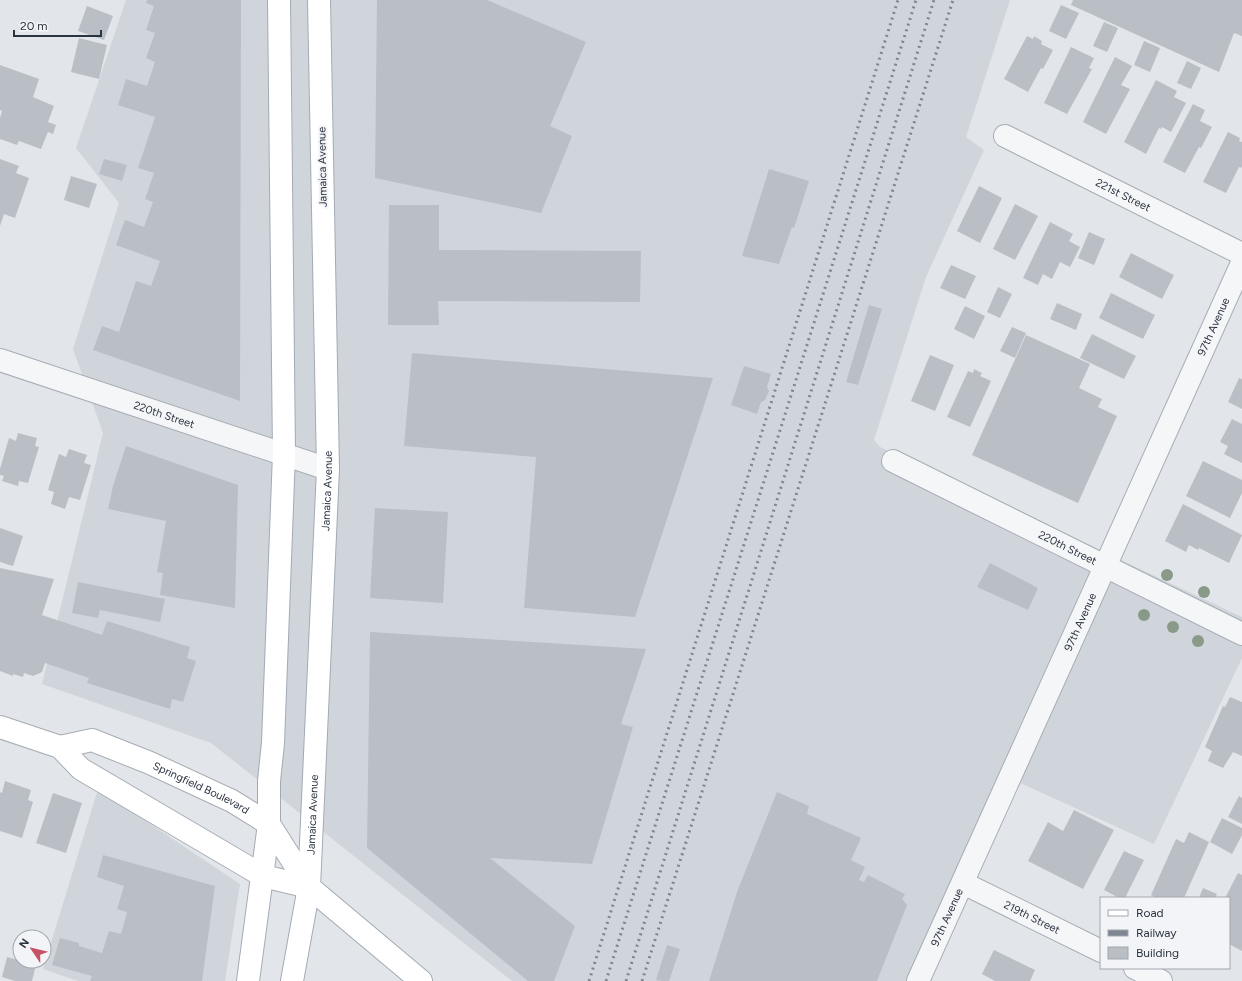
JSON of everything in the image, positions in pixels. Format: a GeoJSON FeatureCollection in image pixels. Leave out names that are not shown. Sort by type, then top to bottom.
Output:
{"type":"FeatureCollection","features":[{"type":"Feature","properties":{"kind":"main road"},"geometry":{"type":"LineString","coordinates":[[248,981],[269,824],[269,781],[273,743],[284,454],[279,0]]}},
{"type":"Feature","properties":{"kind":"main road","name":"Jamaica Avenue"},"geometry":{"type":"LineString","coordinates":[[292,981],[309,888],[328,468],[319,0]]}},
{"type":"Feature","properties":{"kind":"main road","name":"Springfield Boulevard"},"geometry":{"type":"LineString","coordinates":[[0,727],[60,747],[81,769],[202,839],[262,876],[309,888]]}},
{"type":"Feature","properties":{"kind":"main road","name":"Springfield Boulevard"},"geometry":{"type":"LineString","coordinates":[[60,747],[92,740],[150,762],[207,789],[269,824],[309,888],[421,981]]}},
{"type":"Feature","properties":{"kind":"street","name":"221st Street"},"geometry":{"type":"LineString","coordinates":[[1005,136],[1242,254]]}},
{"type":"Feature","properties":{"kind":"street","name":"97th Avenue"},"geometry":{"type":"LineString","coordinates":[[918,981],[1242,263]]}},
{"type":"Feature","properties":{"kind":"street","name":"220th Street"},"geometry":{"type":"LineString","coordinates":[[0,360],[328,468]]}},
{"type":"Feature","properties":{"kind":"street","name":"220th Street"},"geometry":{"type":"LineString","coordinates":[[893,462],[1242,634]]}},
{"type":"Feature","properties":{"kind":"street","name":"219th Street"},"geometry":{"type":"LineString","coordinates":[[963,883],[1100,951]]}},
{"type":"Feature","properties":{"kind":"street"},"geometry":{"type":"LineString","coordinates":[[1137,969],[1161,981]]}},
{"type":"Feature","properties":{"kind":"shaded area"},"geometry":{"type":"Polygon","coordinates":[[[126,0],[1010,0],[966,137],[984,150],[926,277],[874,440],[880,447],[1242,617],[1242,658],[1154,844],[1016,781],[929,981],[512,981],[211,743],[42,684],[103,433],[73,349],[119,203],[76,148],[126,0]]]}},
{"type":"Feature","properties":{"kind":"shaded area"},"geometry":{"type":"Polygon","coordinates":[[[98,789],[240,884],[225,981],[78,981],[43,969],[52,969],[52,940],[98,789]]]}},
{"type":"Feature","properties":{"kind":"building"},"geometry":{"type":"Polygon","coordinates":[[[147,0],[241,0],[240,401],[93,350],[102,326],[119,332],[136,281],[151,286],[160,261],[116,245],[125,220],[144,227],[153,202],[145,199],[154,173],[138,168],[155,117],[118,105],[126,79],[147,86],[155,62],[146,58],[155,33],[146,30],[154,6],[146,3],[147,0]]]}},
{"type":"Feature","properties":{"kind":"building"},"geometry":{"type":"Polygon","coordinates":[[[377,0],[487,0],[586,42],[550,126],[572,136],[541,213],[375,178],[377,0]]]}},
{"type":"Feature","properties":{"kind":"building"},"geometry":{"type":"Polygon","coordinates":[[[1073,0],[1242,0],[1242,36],[1234,33],[1219,72],[1071,5],[1073,0]]]}},
{"type":"Feature","properties":{"kind":"building"},"geometry":{"type":"Polygon","coordinates":[[[1061,5],[1079,13],[1066,39],[1049,31],[1061,5]]]}},
{"type":"Feature","properties":{"kind":"building"},"geometry":{"type":"Polygon","coordinates":[[[87,6],[113,16],[104,40],[78,31],[87,6]]]}},
{"type":"Feature","properties":{"kind":"building"},"geometry":{"type":"Polygon","coordinates":[[[1104,22],[1118,28],[1107,52],[1093,46],[1104,22]]]}},
{"type":"Feature","properties":{"kind":"building"},"geometry":{"type":"Polygon","coordinates":[[[1027,36],[1033,39],[1034,36],[1042,41],[1041,44],[1053,50],[1028,92],[1004,79],[1027,36]]]}},
{"type":"Feature","properties":{"kind":"building"},"geometry":{"type":"Polygon","coordinates":[[[79,38],[107,45],[99,79],[71,72],[79,38]]]}},
{"type":"Feature","properties":{"kind":"building"},"geometry":{"type":"Polygon","coordinates":[[[1144,41],[1160,48],[1150,72],[1134,65],[1144,41]]]}},
{"type":"Feature","properties":{"kind":"building"},"geometry":{"type":"Polygon","coordinates":[[[1071,47],[1094,58],[1089,68],[1092,69],[1067,114],[1044,103],[1071,47]]]}},
{"type":"Feature","properties":{"kind":"building"},"geometry":{"type":"Polygon","coordinates":[[[1115,57],[1132,66],[1121,85],[1130,89],[1106,134],[1083,122],[1115,57]]]}},
{"type":"Feature","properties":{"kind":"building"},"geometry":{"type":"Polygon","coordinates":[[[1187,61],[1201,68],[1191,89],[1177,83],[1187,61]]]}},
{"type":"Feature","properties":{"kind":"building"},"geometry":{"type":"Polygon","coordinates":[[[0,65],[39,79],[33,97],[54,106],[48,122],[56,125],[53,134],[48,132],[41,149],[19,141],[17,145],[0,139],[0,118],[2,111],[0,110],[0,65]]]}},
{"type":"Feature","properties":{"kind":"building"},"geometry":{"type":"Polygon","coordinates":[[[1156,80],[1177,91],[1174,97],[1186,103],[1171,132],[1162,127],[1161,129],[1159,128],[1146,154],[1124,142],[1156,80]]]}},
{"type":"Feature","properties":{"kind":"building"},"geometry":{"type":"Polygon","coordinates":[[[1193,104],[1205,110],[1200,121],[1212,127],[1185,173],[1163,162],[1193,104]]]}},
{"type":"Feature","properties":{"kind":"building"},"geometry":{"type":"Polygon","coordinates":[[[1228,132],[1240,138],[1239,141],[1242,142],[1242,166],[1241,168],[1239,167],[1226,193],[1203,182],[1228,132]]]}},
{"type":"Feature","properties":{"kind":"building"},"geometry":{"type":"Polygon","coordinates":[[[0,159],[19,166],[16,173],[29,178],[15,218],[4,214],[0,226],[0,159]]]}},
{"type":"Feature","properties":{"kind":"building"},"geometry":{"type":"Polygon","coordinates":[[[104,159],[127,165],[122,181],[99,174],[104,159]]]}},
{"type":"Feature","properties":{"kind":"building"},"geometry":{"type":"Polygon","coordinates":[[[769,169],[809,181],[794,228],[792,227],[779,264],[742,256],[769,169]]]}},
{"type":"Feature","properties":{"kind":"building"},"geometry":{"type":"Polygon","coordinates":[[[71,176],[97,184],[89,208],[64,200],[71,176]]]}},
{"type":"Feature","properties":{"kind":"building"},"geometry":{"type":"Polygon","coordinates":[[[979,186],[1002,198],[980,243],[957,231],[979,186]]]}},
{"type":"Feature","properties":{"kind":"building"},"geometry":{"type":"Polygon","coordinates":[[[1015,204],[1038,216],[1015,260],[993,249],[1015,204]]]}},
{"type":"Feature","properties":{"kind":"building"},"geometry":{"type":"Polygon","coordinates":[[[389,205],[439,205],[439,250],[641,251],[640,302],[438,301],[439,325],[388,325],[389,205]]]}},
{"type":"Feature","properties":{"kind":"building"},"geometry":{"type":"Polygon","coordinates":[[[1050,222],[1073,234],[1069,241],[1080,247],[1070,267],[1060,262],[1052,279],[1043,274],[1038,285],[1023,278],[1050,222]]]}},
{"type":"Feature","properties":{"kind":"building"},"geometry":{"type":"Polygon","coordinates":[[[1089,232],[1105,239],[1094,265],[1078,258],[1089,232]]]}},
{"type":"Feature","properties":{"kind":"building"},"geometry":{"type":"Polygon","coordinates":[[[1131,253],[1174,275],[1162,299],[1119,277],[1131,253]]]}},
{"type":"Feature","properties":{"kind":"building"},"geometry":{"type":"Polygon","coordinates":[[[951,265],[976,276],[965,299],[940,288],[951,265]]]}},
{"type":"Feature","properties":{"kind":"building"},"geometry":{"type":"Polygon","coordinates":[[[998,287],[1012,294],[1000,318],[987,312],[998,287]]]}},
{"type":"Feature","properties":{"kind":"building"},"geometry":{"type":"Polygon","coordinates":[[[1111,293],[1155,315],[1143,339],[1099,318],[1111,293]]]}},
{"type":"Feature","properties":{"kind":"building"},"geometry":{"type":"Polygon","coordinates":[[[1057,303],[1082,314],[1076,330],[1050,319],[1057,303]]]}},
{"type":"Feature","properties":{"kind":"building"},"geometry":{"type":"Polygon","coordinates":[[[869,305],[882,309],[858,385],[846,382],[869,305]]]}},
{"type":"Feature","properties":{"kind":"building"},"geometry":{"type":"Polygon","coordinates":[[[965,306],[985,316],[974,339],[954,329],[965,306]]]}},
{"type":"Feature","properties":{"kind":"building"},"geometry":{"type":"Polygon","coordinates":[[[1012,327],[1026,333],[1015,358],[1000,351],[1012,327]]]}},
{"type":"Feature","properties":{"kind":"building"},"geometry":{"type":"Polygon","coordinates":[[[1092,334],[1136,356],[1124,379],[1080,358],[1092,334]]]}},
{"type":"Feature","properties":{"kind":"building"},"geometry":{"type":"Polygon","coordinates":[[[1026,335],[1090,364],[1079,388],[1102,399],[1098,407],[1117,416],[1078,503],[972,455],[1026,335]]]}},
{"type":"Feature","properties":{"kind":"building"},"geometry":{"type":"Polygon","coordinates":[[[412,353],[713,378],[635,617],[524,608],[536,457],[404,446],[412,353]]]}},
{"type":"Feature","properties":{"kind":"building"},"geometry":{"type":"Polygon","coordinates":[[[930,355],[954,365],[935,411],[911,401],[930,355]]]}},
{"type":"Feature","properties":{"kind":"building"},"geometry":{"type":"Polygon","coordinates":[[[744,366],[771,374],[767,387],[769,391],[765,400],[761,402],[757,414],[731,405],[744,366]]]}},
{"type":"Feature","properties":{"kind":"building"},"geometry":{"type":"Polygon","coordinates":[[[974,369],[982,373],[980,376],[991,381],[970,427],[947,417],[968,371],[973,373],[974,369]]]}},
{"type":"Feature","properties":{"kind":"building"},"geometry":{"type":"Polygon","coordinates":[[[1239,378],[1242,379],[1242,409],[1228,402],[1239,378]]]}},
{"type":"Feature","properties":{"kind":"building"},"geometry":{"type":"Polygon","coordinates":[[[1232,419],[1242,424],[1242,463],[1224,454],[1228,446],[1220,442],[1232,419]]]}},
{"type":"Feature","properties":{"kind":"building"},"geometry":{"type":"Polygon","coordinates":[[[18,433],[37,438],[35,446],[39,447],[28,483],[19,481],[18,486],[2,481],[4,476],[0,475],[0,469],[9,438],[16,441],[18,433]]]}},
{"type":"Feature","properties":{"kind":"building"},"geometry":{"type":"Polygon","coordinates":[[[126,446],[238,485],[235,608],[160,595],[163,573],[157,572],[166,521],[108,509],[113,486],[126,446]]]}},
{"type":"Feature","properties":{"kind":"building"},"geometry":{"type":"Polygon","coordinates":[[[69,449],[87,455],[84,463],[91,465],[80,500],[69,497],[65,509],[51,504],[54,492],[48,490],[59,454],[66,457],[69,449]]]}},
{"type":"Feature","properties":{"kind":"building"},"geometry":{"type":"Polygon","coordinates":[[[1203,461],[1242,480],[1242,493],[1230,518],[1186,496],[1203,461]]]}},
{"type":"Feature","properties":{"kind":"building"},"geometry":{"type":"Polygon","coordinates":[[[1183,504],[1242,535],[1229,563],[1199,548],[1198,550],[1189,545],[1186,552],[1165,541],[1183,504]]]}},
{"type":"Feature","properties":{"kind":"building"},"geometry":{"type":"Polygon","coordinates":[[[375,508],[448,512],[443,603],[370,598],[375,508]]]}},
{"type":"Feature","properties":{"kind":"building"},"geometry":{"type":"Polygon","coordinates":[[[0,528],[23,536],[13,566],[0,562],[0,528]]]}},
{"type":"Feature","properties":{"kind":"building"},"geometry":{"type":"Polygon","coordinates":[[[990,563],[1038,588],[1028,610],[977,587],[990,563]]]}},
{"type":"Feature","properties":{"kind":"building"},"geometry":{"type":"Polygon","coordinates":[[[0,568],[54,579],[42,615],[102,635],[107,621],[190,647],[187,658],[196,661],[183,702],[172,699],[170,709],[87,683],[89,678],[45,663],[42,672],[33,676],[24,673],[23,677],[13,674],[13,676],[0,671],[0,568]]]}},
{"type":"Feature","properties":{"kind":"building"},"geometry":{"type":"Polygon","coordinates":[[[78,582],[165,599],[160,622],[100,610],[98,618],[72,613],[78,582]]]}},
{"type":"Feature","properties":{"kind":"building"},"geometry":{"type":"Polygon","coordinates":[[[370,632],[646,649],[621,724],[633,727],[592,864],[490,858],[575,926],[554,981],[528,981],[367,848],[370,632]]]}},
{"type":"Feature","properties":{"kind":"building"},"geometry":{"type":"Polygon","coordinates":[[[1230,697],[1242,702],[1242,756],[1233,752],[1223,768],[1208,761],[1212,751],[1205,747],[1223,706],[1225,707],[1230,697]]]}},
{"type":"Feature","properties":{"kind":"building"},"geometry":{"type":"Polygon","coordinates":[[[5,781],[31,790],[28,800],[33,802],[22,838],[0,831],[0,792],[2,793],[5,781]]]}},
{"type":"Feature","properties":{"kind":"building"},"geometry":{"type":"Polygon","coordinates":[[[777,792],[809,806],[807,814],[861,838],[851,860],[865,867],[859,880],[864,882],[868,875],[905,894],[902,899],[907,905],[877,981],[709,981],[737,892],[777,792]]]}},
{"type":"Feature","properties":{"kind":"building"},"geometry":{"type":"Polygon","coordinates":[[[53,793],[82,803],[66,853],[36,843],[53,793]]]}},
{"type":"Feature","properties":{"kind":"building"},"geometry":{"type":"Polygon","coordinates":[[[1239,796],[1242,798],[1242,824],[1228,817],[1239,796]]]}},
{"type":"Feature","properties":{"kind":"building"},"geometry":{"type":"Polygon","coordinates":[[[1074,810],[1114,830],[1083,889],[1028,861],[1048,822],[1063,831],[1074,810]]]}},
{"type":"Feature","properties":{"kind":"building"},"geometry":{"type":"Polygon","coordinates":[[[1222,818],[1242,828],[1242,835],[1232,854],[1210,842],[1222,818]]]}},
{"type":"Feature","properties":{"kind":"building"},"geometry":{"type":"Polygon","coordinates":[[[1189,832],[1209,842],[1184,897],[1154,897],[1151,895],[1176,839],[1184,843],[1189,832]]]}},
{"type":"Feature","properties":{"kind":"building"},"geometry":{"type":"Polygon","coordinates":[[[1124,851],[1144,860],[1126,897],[1117,897],[1104,890],[1124,851]]]}},
{"type":"Feature","properties":{"kind":"building"},"geometry":{"type":"Polygon","coordinates":[[[103,855],[215,886],[202,981],[90,981],[92,976],[52,965],[60,938],[79,943],[79,946],[102,953],[109,931],[121,934],[127,912],[117,909],[124,886],[97,877],[103,855]]]}},
{"type":"Feature","properties":{"kind":"building"},"geometry":{"type":"Polygon","coordinates":[[[1238,873],[1242,875],[1242,951],[1230,945],[1230,897],[1226,897],[1238,873]]]}},
{"type":"Feature","properties":{"kind":"building"},"geometry":{"type":"Polygon","coordinates":[[[1203,888],[1217,894],[1216,897],[1199,897],[1203,888]]]}},
{"type":"Feature","properties":{"kind":"building"},"geometry":{"type":"Polygon","coordinates":[[[667,945],[680,949],[669,981],[656,980],[667,945]]]}},
{"type":"Feature","properties":{"kind":"building"},"geometry":{"type":"Polygon","coordinates":[[[994,950],[1035,970],[1030,981],[995,981],[982,974],[994,950]]]}},
{"type":"Feature","properties":{"kind":"building"},"geometry":{"type":"Polygon","coordinates":[[[7,957],[12,958],[12,969],[35,969],[32,981],[15,981],[2,977],[7,957]]]}},
{"type":"Feature","properties":{"kind":"railway"},"geometry":{"type":"LineString","coordinates":[[589,981],[898,0]]}},
{"type":"Feature","properties":{"kind":"railway"},"geometry":{"type":"LineString","coordinates":[[606,981],[916,0]]}},
{"type":"Feature","properties":{"kind":"railway"},"geometry":{"type":"LineString","coordinates":[[626,981],[934,0]]}},
{"type":"Feature","properties":{"kind":"railway"},"geometry":{"type":"LineString","coordinates":[[642,981],[953,0]]}}]}
